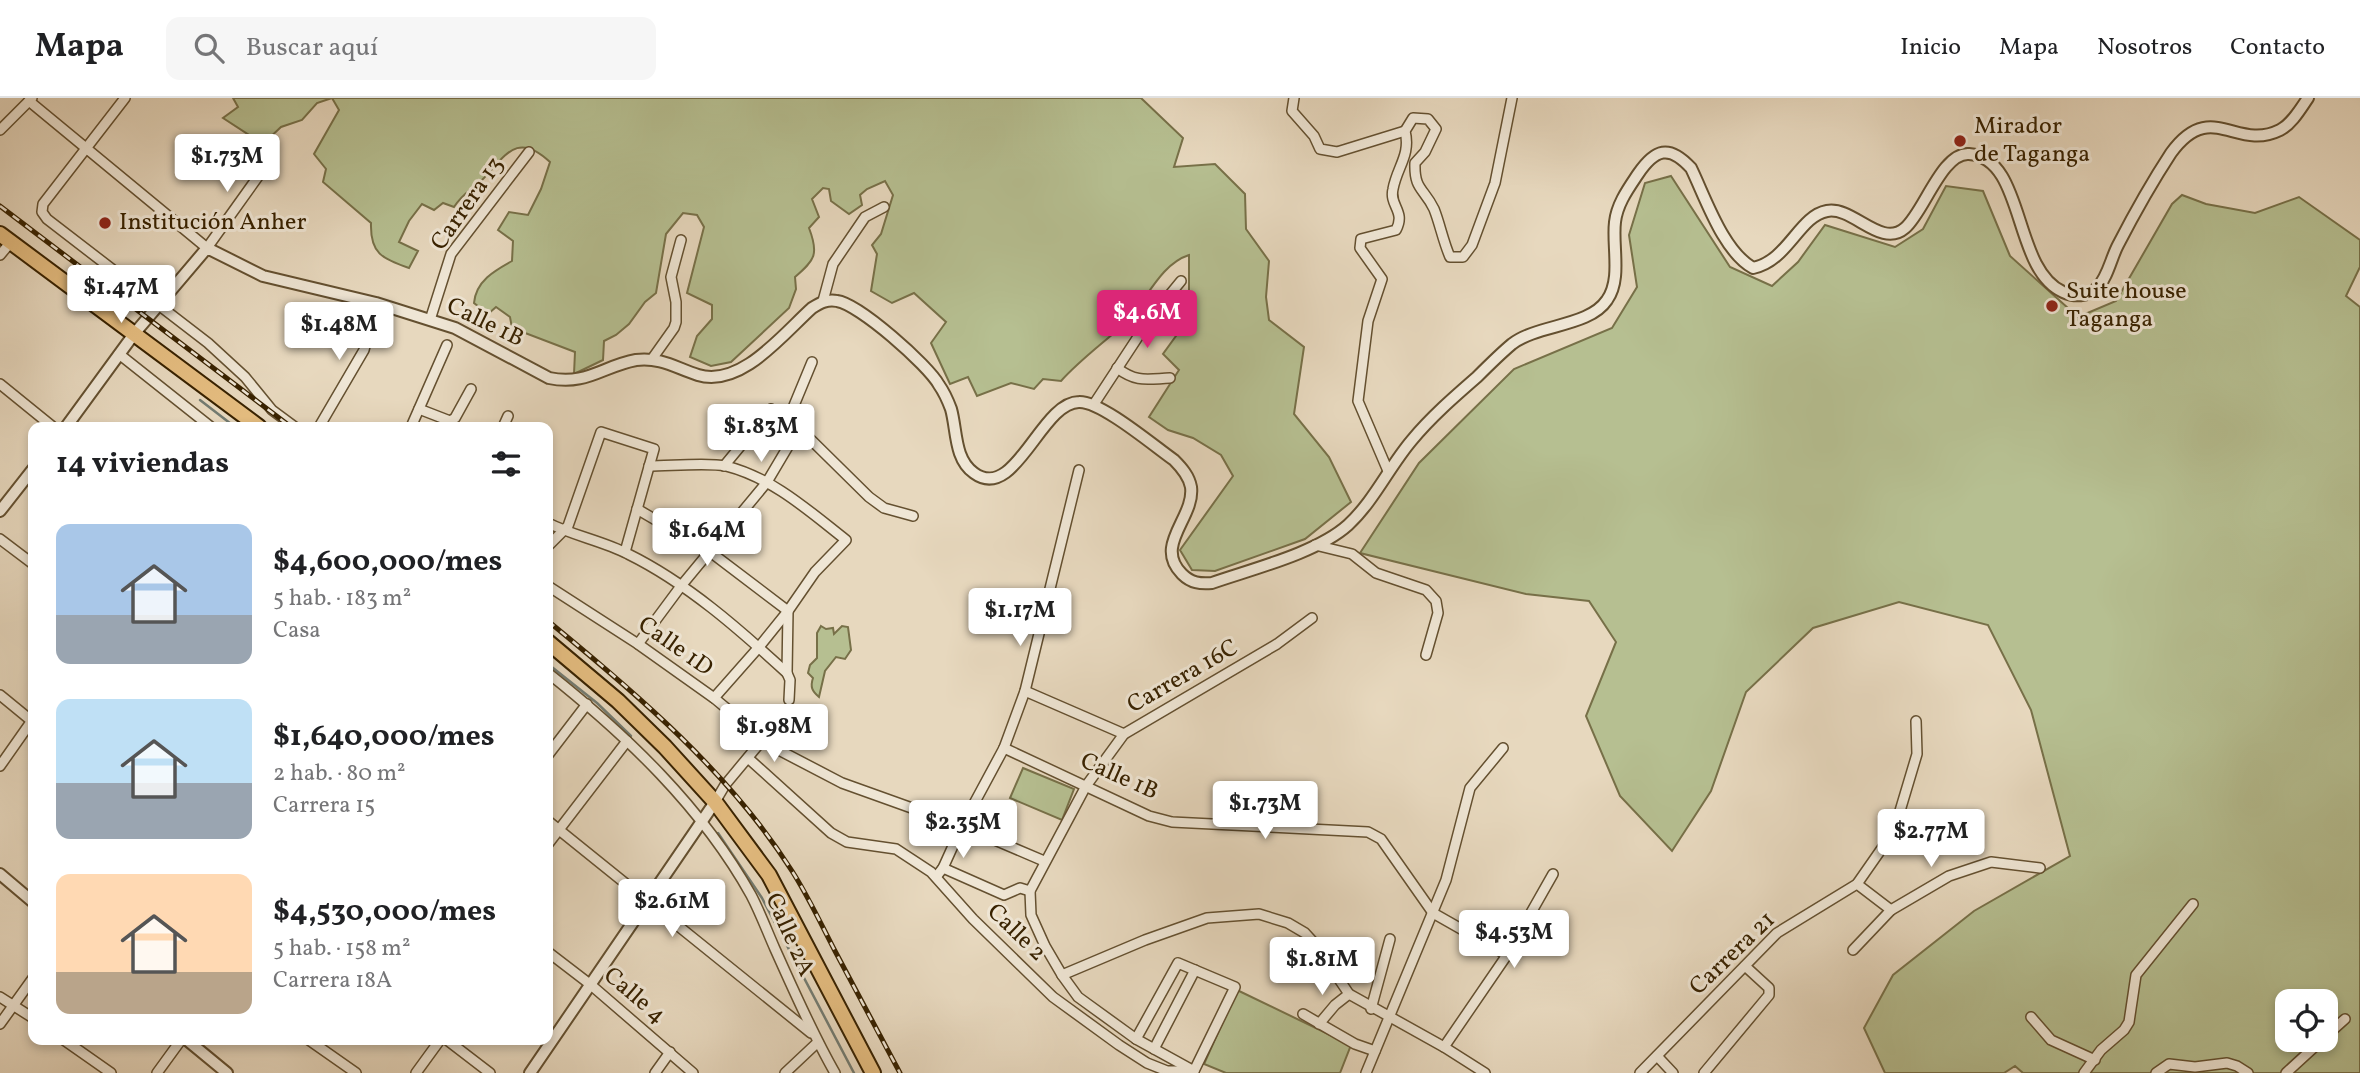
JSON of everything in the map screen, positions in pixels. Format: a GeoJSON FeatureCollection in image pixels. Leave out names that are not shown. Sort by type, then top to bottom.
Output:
{"type":"FeatureCollection","features":[{"type":"Feature","properties":{"kind":"main road"},"geometry":{"type":"LineString","coordinates":[[5,238],[252,422]]}},
{"type":"Feature","properties":{"kind":"main road"},"geometry":{"type":"LineString","coordinates":[[553,646],[618,701],[665,747],[708,813],[769,875],[873,1073]]}},
{"type":"Feature","properties":{"kind":"street"},"geometry":{"type":"LineString","coordinates":[[125,98],[86,146],[44,204],[42,212],[47,219],[217,351],[245,377],[272,410],[288,422]]}},
{"type":"Feature","properties":{"kind":"street"},"geometry":{"type":"LineString","coordinates":[[1294,98],[1292,111],[1314,136],[1320,149],[1327,152],[1337,152],[1405,131],[1413,118],[1428,119],[1436,129],[1425,152],[1415,163],[1416,181],[1419,190],[1434,209],[1450,257],[1463,257],[1472,245],[1495,183],[1512,98]]}},
{"type":"Feature","properties":{"kind":"street"},"geometry":{"type":"LineString","coordinates":[[652,359],[712,378],[730,375],[754,361],[823,301],[837,301],[852,306],[894,338],[938,382],[951,409],[959,450],[965,464],[984,478],[998,476],[1013,468],[1055,413],[1065,405],[1078,401],[1094,404],[1174,460],[1185,472],[1191,485],[1191,498],[1175,533],[1171,554],[1174,567],[1187,580],[1199,584],[1212,583],[1315,545],[1348,525],[1364,508],[1388,471],[1436,414],[1513,343],[1529,334],[1584,317],[1607,300],[1615,272],[1615,221],[1619,206],[1647,161],[1656,153],[1674,154],[1683,159],[1691,169],[1728,244],[1741,261],[1753,268],[1765,265],[1778,256],[1815,216],[1828,211],[1841,213],[1881,232],[1893,234],[1905,229],[1946,167],[1957,157],[1969,154],[1987,160],[2008,186],[2040,273],[2050,285],[2064,293],[2077,296],[2089,294],[2098,287],[2117,247],[2183,137],[2198,127],[2213,124],[2260,135],[2281,129],[2308,98]]}},
{"type":"Feature","properties":{"kind":"street"},"geometry":{"type":"LineString","coordinates":[[0,130],[31,99]]}},
{"type":"Feature","properties":{"kind":"street","name":"Calle 1B"},"geometry":{"type":"LineString","coordinates":[[31,99],[207,248],[263,276],[376,303],[455,328],[549,378],[565,382],[634,361],[652,359]]}},
{"type":"Feature","properties":{"kind":"street"},"geometry":{"type":"LineString","coordinates":[[1388,471],[1358,401],[1368,321],[1382,279],[1360,248],[1360,244],[1361,239],[1370,235],[1396,230],[1400,222],[1400,213],[1392,198],[1393,186],[1403,166],[1408,142],[1405,131]]}},
{"type":"Feature","properties":{"kind":"street","name":"Carrera 13"},"geometry":{"type":"LineString","coordinates":[[430,320],[452,254],[474,221],[529,152]]}},
{"type":"Feature","properties":{"kind":"street"},"geometry":{"type":"LineString","coordinates":[[70,422],[134,334],[207,248],[272,157]]}},
{"type":"Feature","properties":{"kind":"street"},"geometry":{"type":"LineString","coordinates":[[823,301],[833,264],[865,217],[884,207]]}},
{"type":"Feature","properties":{"kind":"street"},"geometry":{"type":"LineString","coordinates":[[0,255],[5,238]]}},
{"type":"Feature","properties":{"kind":"street"},"geometry":{"type":"LineString","coordinates":[[652,359],[676,322],[676,302],[671,277],[681,240]]}},
{"type":"Feature","properties":{"kind":"street"},"geometry":{"type":"LineString","coordinates":[[1094,404],[1149,320],[1181,281]]}},
{"type":"Feature","properties":{"kind":"street"},"geometry":{"type":"LineString","coordinates":[[322,422],[363,350],[376,303]]}},
{"type":"Feature","properties":{"kind":"street"},"geometry":{"type":"LineString","coordinates":[[413,422],[447,345]]}},
{"type":"Feature","properties":{"kind":"street"},"geometry":{"type":"LineString","coordinates":[[119,354],[205,422]]}},
{"type":"Feature","properties":{"kind":"street"},"geometry":{"type":"LineString","coordinates":[[788,420],[813,362]]}},
{"type":"Feature","properties":{"kind":"street"},"geometry":{"type":"LineString","coordinates":[[1117,368],[1138,380],[1170,378]]}},
{"type":"Feature","properties":{"kind":"street"},"geometry":{"type":"LineString","coordinates":[[0,384],[47,422]]}},
{"type":"Feature","properties":{"kind":"street"},"geometry":{"type":"LineString","coordinates":[[419,409],[450,421],[455,418],[471,389]]}},
{"type":"Feature","properties":{"kind":"street"},"geometry":{"type":"LineString","coordinates":[[724,466],[771,409],[799,428],[869,497],[884,508],[913,516]]}},
{"type":"Feature","properties":{"kind":"street"},"geometry":{"type":"LineString","coordinates":[[505,422],[508,416]]}},
{"type":"Feature","properties":{"kind":"street"},"geometry":{"type":"LineString","coordinates":[[638,644],[681,586],[767,482],[799,428]]}},
{"type":"Feature","properties":{"kind":"street"},"geometry":{"type":"LineString","coordinates":[[553,540],[568,526],[601,432],[654,449],[625,552]]}},
{"type":"Feature","properties":{"kind":"street"},"geometry":{"type":"LineString","coordinates":[[649,466],[724,466],[767,482],[846,540],[815,572],[788,611],[714,698]]}},
{"type":"Feature","properties":{"kind":"street"},"geometry":{"type":"LineString","coordinates":[[936,877],[1004,748],[1025,691],[1079,470]]}},
{"type":"Feature","properties":{"kind":"street"},"geometry":{"type":"LineString","coordinates":[[0,511],[28,475]]}},
{"type":"Feature","properties":{"kind":"street"},"geometry":{"type":"LineString","coordinates":[[637,509],[709,551],[788,611]]}},
{"type":"Feature","properties":{"kind":"street","name":"Calle 1D"},"geometry":{"type":"LineString","coordinates":[[553,526],[625,552],[657,569],[759,647],[787,673]]}},
{"type":"Feature","properties":{"kind":"street"},"geometry":{"type":"LineString","coordinates":[[0,539],[28,560]]}},
{"type":"Feature","properties":{"kind":"street"},"geometry":{"type":"LineString","coordinates":[[1315,545],[1352,554],[1388,579],[1426,590],[1436,601],[1438,613],[1426,655]]}},
{"type":"Feature","properties":{"kind":"street","name":"Calle 1D"},"geometry":{"type":"LineString","coordinates":[[553,589],[638,644],[714,698],[773,747],[842,783],[962,826],[1044,862]]}},
{"type":"Feature","properties":{"kind":"street"},"geometry":{"type":"LineString","coordinates":[[788,611],[789,700]]}},
{"type":"Feature","properties":{"kind":"street","name":"Carrera 16C"},"geometry":{"type":"LineString","coordinates":[[1030,891],[1086,786],[1124,734],[1277,644],[1312,618]]}},
{"type":"Feature","properties":{"kind":"street","name":"Calle 2A"},"geometry":{"type":"LineString","coordinates":[[553,677],[587,704],[708,813],[751,896],[816,1039],[835,1073]]}},
{"type":"Feature","properties":{"kind":"street"},"geometry":{"type":"LineString","coordinates":[[1025,691],[1124,734]]}},
{"type":"Feature","properties":{"kind":"street"},"geometry":{"type":"LineString","coordinates":[[0,695],[28,716]]}},
{"type":"Feature","properties":{"kind":"street"},"geometry":{"type":"LineString","coordinates":[[553,748],[587,704]]}},
{"type":"Feature","properties":{"kind":"street","name":"Carrera 21"},"geometry":{"type":"LineString","coordinates":[[1640,1073],[1777,933],[1857,884],[1894,831],[1917,754],[1916,721]]}},
{"type":"Feature","properties":{"kind":"street"},"geometry":{"type":"LineString","coordinates":[[0,766],[28,727]]}},
{"type":"Feature","properties":{"kind":"street"},"geometry":{"type":"LineString","coordinates":[[553,1040],[725,785],[764,738]]}},
{"type":"Feature","properties":{"kind":"street"},"geometry":{"type":"LineString","coordinates":[[553,837],[627,741]]}},
{"type":"Feature","properties":{"kind":"street","name":"Calle 1B"},"geometry":{"type":"LineString","coordinates":[[1004,748],[1149,816],[1172,822],[1368,832],[1381,839],[1433,913],[1507,956]]}},
{"type":"Feature","properties":{"kind":"street"},"geometry":{"type":"LineString","coordinates":[[1366,1073],[1446,880],[1470,788],[1503,748]]}},
{"type":"Feature","properties":{"kind":"street","name":"Calle 2"},"geometry":{"type":"LineString","coordinates":[[748,758],[831,833],[848,842],[896,849],[931,872],[973,919],[1053,997],[1147,1063],[1167,1071],[1197,1072]]}},
{"type":"Feature","properties":{"kind":"street"},"geometry":{"type":"LineString","coordinates":[[553,826],[816,1039],[785,1073]]}},
{"type":"Feature","properties":{"kind":"street"},"geometry":{"type":"LineString","coordinates":[[1853,950],[1891,910],[1949,876],[1991,862],[2040,868]]}},
{"type":"Feature","properties":{"kind":"street"},"geometry":{"type":"LineString","coordinates":[[943,868],[1004,894],[1020,888],[1030,891],[1031,915],[1045,946],[1078,997],[1136,1039],[1197,1072],[1235,987],[1178,964],[1136,1039]]}},
{"type":"Feature","properties":{"kind":"street"},"geometry":{"type":"LineString","coordinates":[[0,874],[28,898]]}},
{"type":"Feature","properties":{"kind":"street"},"geometry":{"type":"LineString","coordinates":[[1444,1047],[1507,956],[1553,874]]}},
{"type":"Feature","properties":{"kind":"street"},"geometry":{"type":"LineString","coordinates":[[1857,884],[1891,910]]}},
{"type":"Feature","properties":{"kind":"street"},"geometry":{"type":"LineString","coordinates":[[2084,1073],[2101,1050],[2124,1030],[2129,1022],[2136,975],[2193,904]]}},
{"type":"Feature","properties":{"kind":"street"},"geometry":{"type":"LineString","coordinates":[[1062,975],[1145,940],[1208,918],[1248,913],[1288,923],[1305,933],[1349,994],[1485,1073]]}},
{"type":"Feature","properties":{"kind":"street"},"geometry":{"type":"LineString","coordinates":[[1371,1009],[1390,939]]}},
{"type":"Feature","properties":{"kind":"street","name":"Calle 4"},"geometry":{"type":"LineString","coordinates":[[553,956],[693,1073]]}},
{"type":"Feature","properties":{"kind":"street"},"geometry":{"type":"LineString","coordinates":[[1704,1073],[1769,995],[1769,988],[1745,966]]}},
{"type":"Feature","properties":{"kind":"street"},"geometry":{"type":"LineString","coordinates":[[1154,1049],[1195,970]]}},
{"type":"Feature","properties":{"kind":"street"},"geometry":{"type":"LineString","coordinates":[[0,1024],[28,985]]}},
{"type":"Feature","properties":{"kind":"street"},"geometry":{"type":"LineString","coordinates":[[1319,1024],[1335,1005],[1349,994]]}},
{"type":"Feature","properties":{"kind":"street"},"geometry":{"type":"LineString","coordinates":[[0,997],[28,1014]]}},
{"type":"Feature","properties":{"kind":"street"},"geometry":{"type":"LineString","coordinates":[[1303,1014],[1355,1044],[1375,1051]]}},
{"type":"Feature","properties":{"kind":"street"},"geometry":{"type":"LineString","coordinates":[[2031,1017],[2051,1040],[2095,1060]]}},
{"type":"Feature","properties":{"kind":"street"},"geometry":{"type":"LineString","coordinates":[[2338,1026],[2345,1020]]}},
{"type":"Feature","properties":{"kind":"street"},"geometry":{"type":"LineString","coordinates":[[71,1045],[111,1073]]}},
{"type":"Feature","properties":{"kind":"street"},"geometry":{"type":"LineString","coordinates":[[157,1073],[177,1045]]}},
{"type":"Feature","properties":{"kind":"street"},"geometry":{"type":"LineString","coordinates":[[193,1045],[227,1073]]}},
{"type":"Feature","properties":{"kind":"street"},"geometry":{"type":"LineString","coordinates":[[316,1045],[356,1073]]}},
{"type":"Feature","properties":{"kind":"street"},"geometry":{"type":"LineString","coordinates":[[416,1073],[436,1045]]}},
{"type":"Feature","properties":{"kind":"street"},"geometry":{"type":"LineString","coordinates":[[454,1045],[490,1073]]}},
{"type":"Feature","properties":{"kind":"street"},"geometry":{"type":"LineString","coordinates":[[530,1073],[549,1045]]}},
{"type":"Feature","properties":{"kind":"street"},"geometry":{"type":"LineString","coordinates":[[655,1073],[670,1052]]}},
{"type":"Feature","properties":{"kind":"street"},"geometry":{"type":"LineString","coordinates":[[2286,1073],[2309,1052]]}},
{"type":"Feature","properties":{"kind":"street"},"geometry":{"type":"LineString","coordinates":[[1657,1056],[1673,1073]]}},
{"type":"Feature","properties":{"kind":"street"},"geometry":{"type":"LineString","coordinates":[[2156,1073],[2169,1064],[2195,1067],[2227,1063],[2248,1073]]}},
{"type":"Feature","properties":{"kind":"green space"},"geometry":{"type":"Polygon","coordinates":[[[233,98],[332,98],[317,103],[302,120],[281,127],[263,144],[223,118],[238,107],[233,98]]]}},
{"type":"Feature","properties":{"kind":"green space"},"geometry":{"type":"Polygon","coordinates":[[[332,98],[1141,98],[1183,138],[1174,167],[1215,164],[1245,194],[1246,229],[1269,261],[1266,297],[1269,320],[1304,347],[1294,414],[1329,457],[1351,502],[1305,539],[1215,571],[1192,570],[1180,550],[1233,476],[1221,455],[1193,438],[1168,430],[1149,417],[1179,370],[1163,354],[1189,318],[1189,255],[1169,267],[1122,326],[1061,381],[1043,379],[1034,389],[1011,383],[977,396],[968,377],[950,384],[931,343],[946,322],[914,293],[892,303],[871,291],[877,254],[872,245],[881,234],[893,195],[885,181],[860,195],[862,205],[849,214],[831,201],[829,189],[823,188],[812,199],[819,217],[809,228],[814,244],[813,256],[795,277],[796,289],[789,308],[731,362],[711,366],[690,357],[697,336],[712,319],[712,305],[687,293],[704,227],[697,215],[683,213],[666,234],[656,293],[645,302],[629,324],[604,341],[603,360],[574,374],[575,352],[512,328],[510,317],[496,307],[488,314],[474,303],[482,283],[512,261],[513,241],[498,230],[509,212],[528,215],[550,162],[528,148],[512,150],[454,207],[443,203],[434,210],[422,204],[409,221],[399,242],[418,251],[409,268],[385,258],[375,248],[371,223],[323,182],[326,169],[314,154],[339,110],[332,98]]]}},
{"type":"Feature","properties":{"kind":"green space"},"geometry":{"type":"Polygon","coordinates":[[[1671,176],[1730,267],[1772,286],[1798,262],[1825,225],[1895,247],[1923,229],[1946,186],[1983,191],[2010,256],[2078,317],[2116,301],[2172,204],[2182,195],[2206,204],[2255,213],[2299,197],[2360,240],[2360,267],[2346,296],[2360,307],[2360,1073],[2023,1073],[2015,1066],[2004,1073],[1885,1073],[1864,1028],[1893,975],[1974,911],[2070,856],[2031,710],[1988,625],[1899,602],[1813,628],[1746,692],[1711,791],[1672,851],[1620,796],[1586,716],[1616,642],[1589,601],[1526,594],[1360,553],[1419,463],[1514,369],[1612,328],[1637,287],[1629,235],[1645,183],[1671,176]]]}},
{"type":"Feature","properties":{"kind":"green space"},"geometry":{"type":"Polygon","coordinates":[[[821,626],[826,629],[833,628],[834,634],[842,626],[848,627],[851,650],[845,659],[836,657],[825,671],[819,697],[812,689],[813,678],[808,673],[810,665],[817,658],[817,633],[821,626]]]}},
{"type":"Feature","properties":{"kind":"green space"},"geometry":{"type":"Polygon","coordinates":[[[1023,768],[1074,789],[1062,820],[1010,798],[1023,768]]]}},
{"type":"Feature","properties":{"kind":"green space"},"geometry":{"type":"Polygon","coordinates":[[[1237,990],[1351,1045],[1340,1073],[1226,1073],[1204,1064],[1237,990]]]}},
{"type":"Feature","properties":{"kind":"waterway"},"geometry":{"type":"LineString","coordinates":[[200,400],[229,422]]}},
{"type":"Feature","properties":{"kind":"waterway"},"geometry":{"type":"LineString","coordinates":[[553,668],[597,703],[631,736]]}},
{"type":"Feature","properties":{"kind":"waterway"},"geometry":{"type":"LineString","coordinates":[[718,833],[762,898],[854,1073]]}},
{"type":"Feature","properties":{"kind":"railway"},"geometry":{"type":"LineString","coordinates":[[0,206],[284,422]]}},
{"type":"Feature","properties":{"kind":"railway"},"geometry":{"type":"LineString","coordinates":[[553,625],[648,706],[680,737],[711,768],[767,835],[804,890],[900,1073]]}},
{"type":"Feature","properties":{"kind":"place","name":"Mirador de Taganga"},"geometry":{"type":"Point","coordinates":[1960,141]}},
{"type":"Feature","properties":{"kind":"place","name":"Institución Anher"},"geometry":{"type":"Point","coordinates":[105,223]}},
{"type":"Feature","properties":{"kind":"place","name":"Suite house Taganga"},"geometry":{"type":"Point","coordinates":[2052,306]}}]}
